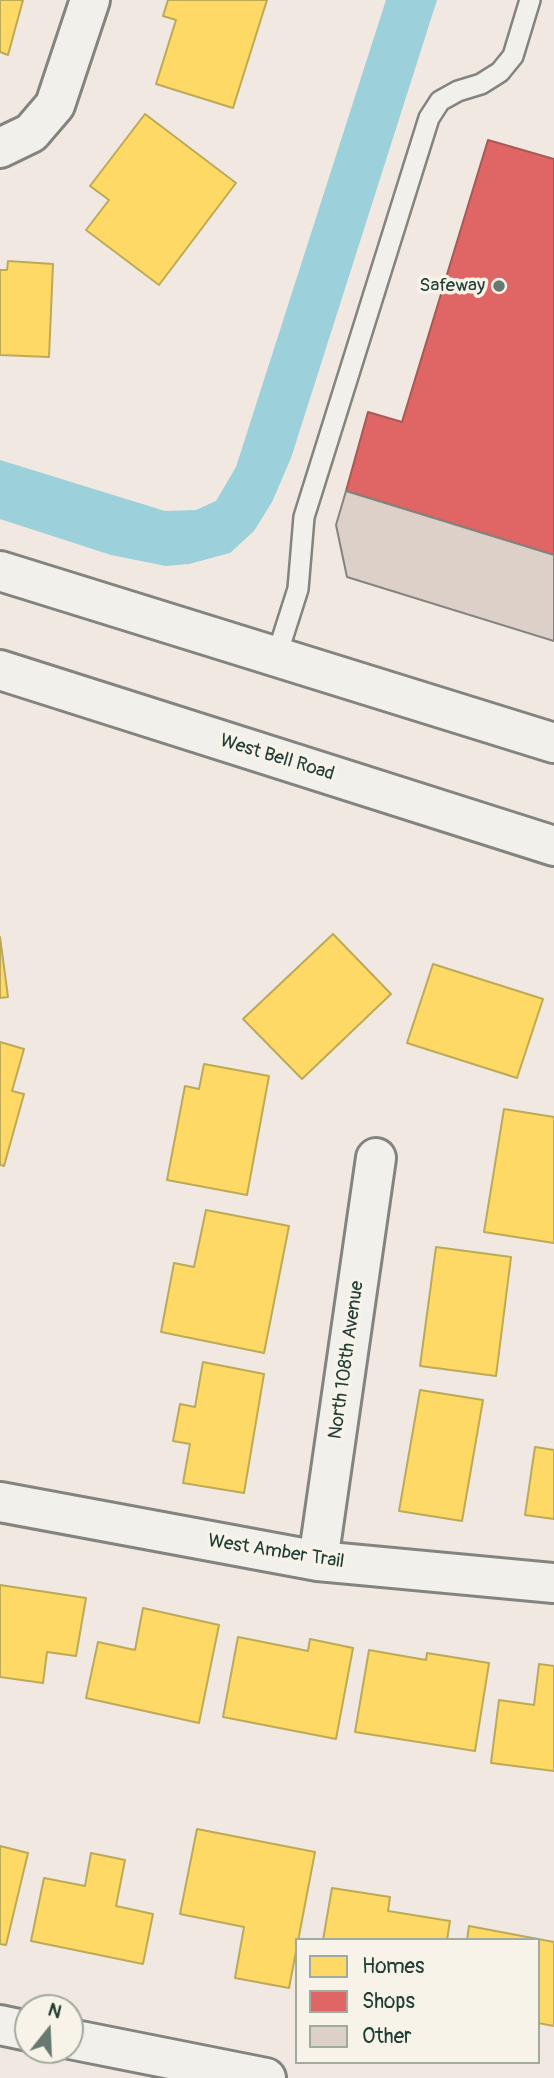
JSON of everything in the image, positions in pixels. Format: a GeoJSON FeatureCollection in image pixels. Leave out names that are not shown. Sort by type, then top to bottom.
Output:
{"type":"FeatureCollection","features":[{"type":"Feature","properties":{"kind":"street"},"geometry":{"type":"LineString","coordinates":[[0,148],[31,133],[55,105],[90,0]]}},
{"type":"Feature","properties":{"kind":"street"},"geometry":{"type":"LineString","coordinates":[[0,571],[554,743]]}},
{"type":"Feature","properties":{"kind":"street","name":"West Bell Road"},"geometry":{"type":"LineString","coordinates":[[0,670],[554,846]]}},
{"type":"Feature","properties":{"kind":"street","name":"North 108th Avenue"},"geometry":{"type":"LineString","coordinates":[[318,1561],[376,1158]]}},
{"type":"Feature","properties":{"kind":"street","name":"West Amber Trail"},"geometry":{"type":"LineString","coordinates":[[0,1502],[318,1561],[554,1583]]}},
{"type":"Feature","properties":{"kind":"street"},"geometry":{"type":"LineString","coordinates":[[84,2042],[267,2078]]}},
{"type":"Feature","properties":{"kind":"lane"},"geometry":{"type":"LineString","coordinates":[[276,658],[298,589],[303,517],[429,118],[440,101],[458,91],[481,84],[500,72],[513,55],[530,0]]}},
{"type":"Feature","properties":{"kind":"water"},"geometry":{"type":"Polygon","coordinates":[[[386,0],[437,0],[291,458],[272,502],[254,531],[230,553],[189,564],[166,566],[111,555],[0,519],[0,460],[165,511],[196,510],[216,501],[236,467],[386,0]]]}},
{"type":"Feature","properties":{"kind":"building: Homes"},"geometry":{"type":"Polygon","coordinates":[[[0,0],[23,0],[8,55],[0,52],[0,0]]]}},
{"type":"Feature","properties":{"kind":"building: Homes"},"geometry":{"type":"Polygon","coordinates":[[[168,0],[267,0],[233,108],[156,84],[176,20],[163,16],[168,0]]]}},
{"type":"Feature","properties":{"kind":"building: Homes"},"geometry":{"type":"Polygon","coordinates":[[[145,114],[236,183],[159,285],[86,230],[109,200],[90,186],[145,114]]]}},
{"type":"Feature","properties":{"kind":"building: Homes"},"geometry":{"type":"Polygon","coordinates":[[[8,261],[53,264],[49,357],[0,355],[0,270],[7,270],[8,261]]]}},
{"type":"Feature","properties":{"kind":"building: Homes"},"geometry":{"type":"Polygon","coordinates":[[[333,934],[391,994],[302,1079],[243,1019],[333,934]]]}},
{"type":"Feature","properties":{"kind":"building: Homes"},"geometry":{"type":"Polygon","coordinates":[[[0,937],[8,997],[0,998],[0,937]]]}},
{"type":"Feature","properties":{"kind":"building: Homes"},"geometry":{"type":"Polygon","coordinates":[[[433,964],[543,999],[517,1078],[407,1043],[433,964]]]}},
{"type":"Feature","properties":{"kind":"building: Homes"},"geometry":{"type":"Polygon","coordinates":[[[0,1042],[24,1049],[12,1091],[24,1094],[4,1166],[0,1165],[0,1042]]]}},
{"type":"Feature","properties":{"kind":"building: Homes"},"geometry":{"type":"Polygon","coordinates":[[[204,1064],[269,1076],[247,1195],[167,1180],[185,1086],[199,1089],[204,1064]]]}},
{"type":"Feature","properties":{"kind":"building: Homes"},"geometry":{"type":"Polygon","coordinates":[[[504,1109],[554,1117],[554,1243],[484,1232],[504,1109]]]}},
{"type":"Feature","properties":{"kind":"building: Homes"},"geometry":{"type":"Polygon","coordinates":[[[206,1210],[289,1226],[264,1353],[161,1332],[174,1263],[194,1267],[206,1210]]]}},
{"type":"Feature","properties":{"kind":"building: Homes"},"geometry":{"type":"Polygon","coordinates":[[[436,1247],[511,1257],[496,1376],[420,1366],[436,1247]]]}},
{"type":"Feature","properties":{"kind":"building: Homes"},"geometry":{"type":"Polygon","coordinates":[[[203,1362],[264,1374],[244,1493],[183,1483],[190,1444],[173,1441],[180,1404],[195,1407],[203,1362]]]}},
{"type":"Feature","properties":{"kind":"building: Homes"},"geometry":{"type":"Polygon","coordinates":[[[420,1390],[483,1400],[462,1521],[399,1511],[420,1390]]]}},
{"type":"Feature","properties":{"kind":"building: Homes"},"geometry":{"type":"Polygon","coordinates":[[[535,1447],[554,1450],[554,1519],[525,1515],[535,1447]]]}},
{"type":"Feature","properties":{"kind":"building: Homes"},"geometry":{"type":"Polygon","coordinates":[[[0,1585],[86,1598],[76,1656],[47,1652],[43,1683],[0,1677],[0,1585]]]}},
{"type":"Feature","properties":{"kind":"building: Homes"},"geometry":{"type":"Polygon","coordinates":[[[143,1608],[219,1625],[199,1723],[86,1698],[98,1642],[135,1650],[143,1608]]]}},
{"type":"Feature","properties":{"kind":"building: Homes"},"geometry":{"type":"Polygon","coordinates":[[[238,1637],[308,1651],[310,1639],[353,1648],[336,1739],[223,1717],[238,1637]]]}},
{"type":"Feature","properties":{"kind":"building: Homes"},"geometry":{"type":"Polygon","coordinates":[[[369,1650],[426,1660],[427,1653],[489,1663],[475,1751],[355,1732],[369,1650]]]}},
{"type":"Feature","properties":{"kind":"building: Homes"},"geometry":{"type":"Polygon","coordinates":[[[539,1664],[554,1666],[554,1771],[491,1763],[499,1700],[534,1705],[539,1664]]]}},
{"type":"Feature","properties":{"kind":"building: Homes"},"geometry":{"type":"Polygon","coordinates":[[[197,1829],[315,1852],[299,1938],[295,1938],[295,1957],[289,1988],[235,1978],[244,1927],[180,1914],[197,1829]]]}},
{"type":"Feature","properties":{"kind":"building: Homes"},"geometry":{"type":"Polygon","coordinates":[[[0,1846],[28,1853],[6,1945],[0,1944],[0,1846]]]}},
{"type":"Feature","properties":{"kind":"building: Homes"},"geometry":{"type":"Polygon","coordinates":[[[91,1853],[125,1860],[116,1906],[153,1914],[143,1964],[31,1941],[44,1878],[85,1886],[91,1853]]]}},
{"type":"Feature","properties":{"kind":"building: Homes"},"geometry":{"type":"Polygon","coordinates":[[[332,1888],[390,1897],[388,1911],[450,1921],[447,1938],[323,1938],[332,1888]]]}},
{"type":"Feature","properties":{"kind":"building: Homes"},"geometry":{"type":"Polygon","coordinates":[[[469,1926],[533,1938],[467,1938],[469,1926]]]}},
{"type":"Feature","properties":{"kind":"building: Homes"},"geometry":{"type":"Polygon","coordinates":[[[540,1939],[554,1942],[554,2026],[540,2023],[540,1939]]]}},
{"type":"Feature","properties":{"kind":"building: Shops","name":"Safeway"},"geometry":{"type":"Polygon","coordinates":[[[488,140],[554,159],[554,555],[346,491],[368,412],[402,422],[488,140]]]}},
{"type":"Feature","properties":{"kind":"building: Other"},"geometry":{"type":"Polygon","coordinates":[[[346,491],[554,555],[554,641],[347,577],[336,525],[346,491]]]}},
{"type":"Feature","properties":{"kind":"place","name":"Safeway"},"geometry":{"type":"Point","coordinates":[499,286]}}]}
